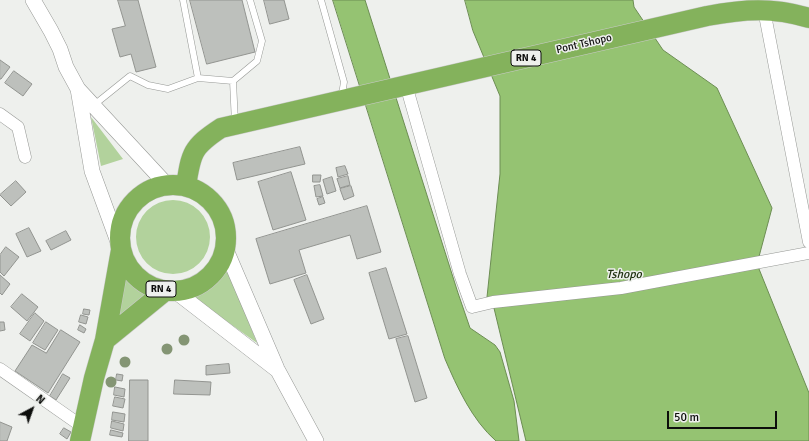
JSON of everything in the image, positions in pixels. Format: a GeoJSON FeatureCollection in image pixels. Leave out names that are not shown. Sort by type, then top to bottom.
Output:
{"type":"FeatureCollection","features":[{"type":"Feature","properties":{"kind":"highway","name":"Pont Tshopo"},"geometry":{"type":"LineString","coordinates":[[335,102],[707,16],[738,10],[764,10]]}},
{"type":"Feature","properties":{"kind":"highway","name":"RN 4"},"geometry":{"type":"LineString","coordinates":[[764,10],[790,12],[809,18]]}},
{"type":"Feature","properties":{"kind":"highway","name":"RN 4"},"geometry":{"type":"LineString","coordinates":[[186,186],[190,158],[203,140],[221,128],[335,102]]}},
{"type":"Feature","properties":{"kind":"highway","name":"RN 4"},"geometry":{"type":"LineString","coordinates":[[81,434],[104,340],[121,250],[123,218],[133,202],[148,190],[166,184],[186,186],[205,195],[219,210],[226,229],[226,250],[219,266],[208,279],[192,288],[170,291],[146,283],[130,269],[121,250]]}},
{"type":"Feature","properties":{"kind":"highway","name":"RN 4"},"geometry":{"type":"LineString","coordinates":[[104,340],[170,291]]}},
{"type":"Feature","properties":{"kind":"street"},"geometry":{"type":"LineString","coordinates":[[34,0],[60,49],[66,67],[78,89],[166,184]]}},
{"type":"Feature","properties":{"kind":"street"},"geometry":{"type":"LineString","coordinates":[[764,10],[809,242]]}},
{"type":"Feature","properties":{"kind":"street"},"geometry":{"type":"LineString","coordinates":[[406,85],[458,266],[472,307],[493,302],[621,288],[809,253]]}},
{"type":"Feature","properties":{"kind":"street"},"geometry":{"type":"LineString","coordinates":[[78,89],[92,171],[121,250]]}},
{"type":"Feature","properties":{"kind":"street"},"geometry":{"type":"LineString","coordinates":[[0,114],[18,127],[25,157]]}},
{"type":"Feature","properties":{"kind":"street"},"geometry":{"type":"LineString","coordinates":[[226,250],[277,370],[316,441]]}},
{"type":"Feature","properties":{"kind":"street"},"geometry":{"type":"LineString","coordinates":[[170,291],[277,370]]}},
{"type":"Feature","properties":{"kind":"street"},"geometry":{"type":"LineString","coordinates":[[0,369],[81,434]]}},
{"type":"Feature","properties":{"kind":"lane"},"geometry":{"type":"LineString","coordinates":[[183,0],[198,78]]}},
{"type":"Feature","properties":{"kind":"lane"},"geometry":{"type":"LineString","coordinates":[[94,106],[130,76],[148,85],[168,89],[198,78],[233,81],[257,61],[262,41],[250,0]]}},
{"type":"Feature","properties":{"kind":"lane"},"geometry":{"type":"LineString","coordinates":[[321,0],[344,82],[342,94],[335,99],[335,102]]}},
{"type":"Feature","properties":{"kind":"lane"},"geometry":{"type":"LineString","coordinates":[[233,81],[235,124]]}},
{"type":"Feature","properties":{"kind":"shaded area"},"geometry":{"type":"Polygon","coordinates":[[[91,117],[123,159],[101,166],[91,117]]]}},
{"type":"Feature","properties":{"kind":"shaded area"},"geometry":{"type":"Polygon","coordinates":[[[166,200],[180,200],[194,206],[204,216],[210,230],[210,244],[204,258],[194,268],[180,274],[166,274],[152,268],[142,258],[136,244],[136,230],[142,216],[152,206],[166,200]]]}},
{"type":"Feature","properties":{"kind":"shaded area"},"geometry":{"type":"Polygon","coordinates":[[[227,267],[257,343],[190,295],[211,285],[227,267]]]}},
{"type":"Feature","properties":{"kind":"shaded area"},"geometry":{"type":"Polygon","coordinates":[[[123,274],[141,290],[155,296],[115,328],[123,274]]]}},
{"type":"Feature","properties":{"kind":"water"},"geometry":{"type":"Polygon","coordinates":[[[333,0],[365,0],[470,328],[495,345],[500,352],[514,401],[519,441],[496,441],[487,433],[466,403],[445,359],[333,0]]]}},
{"type":"Feature","properties":{"kind":"water","name":"Tshopo"},"geometry":{"type":"Polygon","coordinates":[[[465,0],[633,0],[634,7],[663,50],[717,88],[772,208],[757,264],[809,393],[809,441],[526,441],[493,304],[487,297],[500,174],[500,96],[473,31],[465,0]]]}},
{"type":"Feature","properties":{"kind":"building"},"geometry":{"type":"Polygon","coordinates":[[[118,0],[138,0],[156,67],[136,72],[131,54],[120,57],[112,29],[125,26],[118,0]]]}},
{"type":"Feature","properties":{"kind":"building"},"geometry":{"type":"Polygon","coordinates":[[[190,0],[242,0],[255,52],[207,64],[190,0]]]}},
{"type":"Feature","properties":{"kind":"building"},"geometry":{"type":"Polygon","coordinates":[[[264,0],[284,0],[289,19],[270,24],[264,0]]]}},
{"type":"Feature","properties":{"kind":"building"},"geometry":{"type":"Polygon","coordinates":[[[0,60],[10,67],[1,79],[0,79],[0,60]]]}},
{"type":"Feature","properties":{"kind":"building"},"geometry":{"type":"Polygon","coordinates":[[[14,71],[32,84],[23,96],[5,83],[14,71]]]}},
{"type":"Feature","properties":{"kind":"building"},"geometry":{"type":"Polygon","coordinates":[[[300,147],[305,164],[237,180],[233,163],[300,147]]]}},
{"type":"Feature","properties":{"kind":"building"},"geometry":{"type":"Polygon","coordinates":[[[345,166],[348,174],[338,177],[336,168],[345,166]]]}},
{"type":"Feature","properties":{"kind":"building"},"geometry":{"type":"Polygon","coordinates":[[[291,172],[306,220],[273,230],[258,182],[291,172]]]}},
{"type":"Feature","properties":{"kind":"building"},"geometry":{"type":"Polygon","coordinates":[[[313,175],[321,175],[320,182],[313,182],[313,175]]]}},
{"type":"Feature","properties":{"kind":"building"},"geometry":{"type":"Polygon","coordinates":[[[348,176],[350,185],[340,188],[337,179],[348,176]]]}},
{"type":"Feature","properties":{"kind":"building"},"geometry":{"type":"Polygon","coordinates":[[[332,177],[336,191],[327,194],[323,180],[332,177]]]}},
{"type":"Feature","properties":{"kind":"building"},"geometry":{"type":"Polygon","coordinates":[[[16,181],[26,192],[11,206],[0,195],[16,181]]]}},
{"type":"Feature","properties":{"kind":"building"},"geometry":{"type":"Polygon","coordinates":[[[320,185],[323,196],[316,197],[314,186],[320,185]]]}},
{"type":"Feature","properties":{"kind":"building"},"geometry":{"type":"Polygon","coordinates":[[[351,186],[354,196],[344,200],[340,189],[351,186]]]}},
{"type":"Feature","properties":{"kind":"building"},"geometry":{"type":"Polygon","coordinates":[[[323,197],[325,203],[319,205],[317,199],[323,197]]]}},
{"type":"Feature","properties":{"kind":"building"},"geometry":{"type":"Polygon","coordinates":[[[367,206],[381,252],[357,259],[350,235],[299,250],[306,273],[270,284],[256,239],[367,206]]]}},
{"type":"Feature","properties":{"kind":"building"},"geometry":{"type":"Polygon","coordinates":[[[29,228],[41,251],[27,257],[16,234],[29,228]]]}},
{"type":"Feature","properties":{"kind":"building"},"geometry":{"type":"Polygon","coordinates":[[[66,231],[71,240],[51,250],[46,241],[66,231]]]}},
{"type":"Feature","properties":{"kind":"building"},"geometry":{"type":"Polygon","coordinates":[[[6,247],[19,257],[4,276],[0,272],[0,255],[6,247]]]}},
{"type":"Feature","properties":{"kind":"building"},"geometry":{"type":"Polygon","coordinates":[[[386,268],[407,334],[389,339],[369,273],[386,268]]]}},
{"type":"Feature","properties":{"kind":"building"},"geometry":{"type":"Polygon","coordinates":[[[0,275],[10,284],[2,295],[0,293],[0,275]]]}},
{"type":"Feature","properties":{"kind":"building"},"geometry":{"type":"Polygon","coordinates":[[[307,275],[324,319],[311,324],[294,280],[307,275]]]}},
{"type":"Feature","properties":{"kind":"building"},"geometry":{"type":"Polygon","coordinates":[[[22,294],[38,307],[27,321],[11,307],[22,294]]]}},
{"type":"Feature","properties":{"kind":"building"},"geometry":{"type":"Polygon","coordinates":[[[84,309],[90,310],[89,315],[83,314],[84,309]]]}},
{"type":"Feature","properties":{"kind":"building"},"geometry":{"type":"Polygon","coordinates":[[[35,313],[44,321],[30,341],[20,334],[35,313]]]}},
{"type":"Feature","properties":{"kind":"building"},"geometry":{"type":"Polygon","coordinates":[[[81,315],[88,317],[86,324],[79,322],[81,315]]]}},
{"type":"Feature","properties":{"kind":"building"},"geometry":{"type":"Polygon","coordinates":[[[0,322],[4,322],[5,330],[0,331],[0,322]]]}},
{"type":"Feature","properties":{"kind":"building"},"geometry":{"type":"Polygon","coordinates":[[[46,322],[58,330],[45,350],[33,343],[46,322]]]}},
{"type":"Feature","properties":{"kind":"building"},"geometry":{"type":"Polygon","coordinates":[[[80,325],[86,329],[84,333],[78,330],[80,325]]]}},
{"type":"Feature","properties":{"kind":"building"},"geometry":{"type":"Polygon","coordinates":[[[61,330],[80,342],[48,393],[15,371],[32,345],[46,353],[61,330]]]}},
{"type":"Feature","properties":{"kind":"building"},"geometry":{"type":"Polygon","coordinates":[[[408,336],[427,398],[415,402],[396,339],[408,336]]]}},
{"type":"Feature","properties":{"kind":"building"},"geometry":{"type":"Polygon","coordinates":[[[229,364],[230,373],[206,375],[206,366],[229,364]]]}},
{"type":"Feature","properties":{"kind":"building"},"geometry":{"type":"Polygon","coordinates":[[[63,374],[70,378],[56,400],[50,396],[63,374]]]}},
{"type":"Feature","properties":{"kind":"building"},"geometry":{"type":"Polygon","coordinates":[[[117,374],[123,375],[122,381],[116,380],[117,374]]]}},
{"type":"Feature","properties":{"kind":"building"},"geometry":{"type":"Polygon","coordinates":[[[130,380],[148,380],[148,441],[129,441],[130,380]]]}},
{"type":"Feature","properties":{"kind":"building"},"geometry":{"type":"Polygon","coordinates":[[[175,380],[211,382],[210,395],[174,394],[175,380]]]}},
{"type":"Feature","properties":{"kind":"building"},"geometry":{"type":"Polygon","coordinates":[[[115,387],[125,389],[124,397],[114,395],[115,387]]]}},
{"type":"Feature","properties":{"kind":"building"},"geometry":{"type":"Polygon","coordinates":[[[115,397],[125,399],[123,408],[113,406],[115,397]]]}},
{"type":"Feature","properties":{"kind":"building"},"geometry":{"type":"Polygon","coordinates":[[[113,412],[125,414],[124,422],[112,420],[113,412]]]}},
{"type":"Feature","properties":{"kind":"building"},"geometry":{"type":"Polygon","coordinates":[[[112,421],[124,424],[123,431],[111,428],[112,421]]]}},
{"type":"Feature","properties":{"kind":"building"},"geometry":{"type":"Polygon","coordinates":[[[0,422],[12,427],[7,441],[0,441],[0,422]]]}},
{"type":"Feature","properties":{"kind":"building"},"geometry":{"type":"Polygon","coordinates":[[[64,428],[71,432],[67,439],[60,434],[64,428]]]}},
{"type":"Feature","properties":{"kind":"building"},"geometry":{"type":"Polygon","coordinates":[[[111,430],[123,433],[122,437],[110,435],[111,430]]]}}]}
